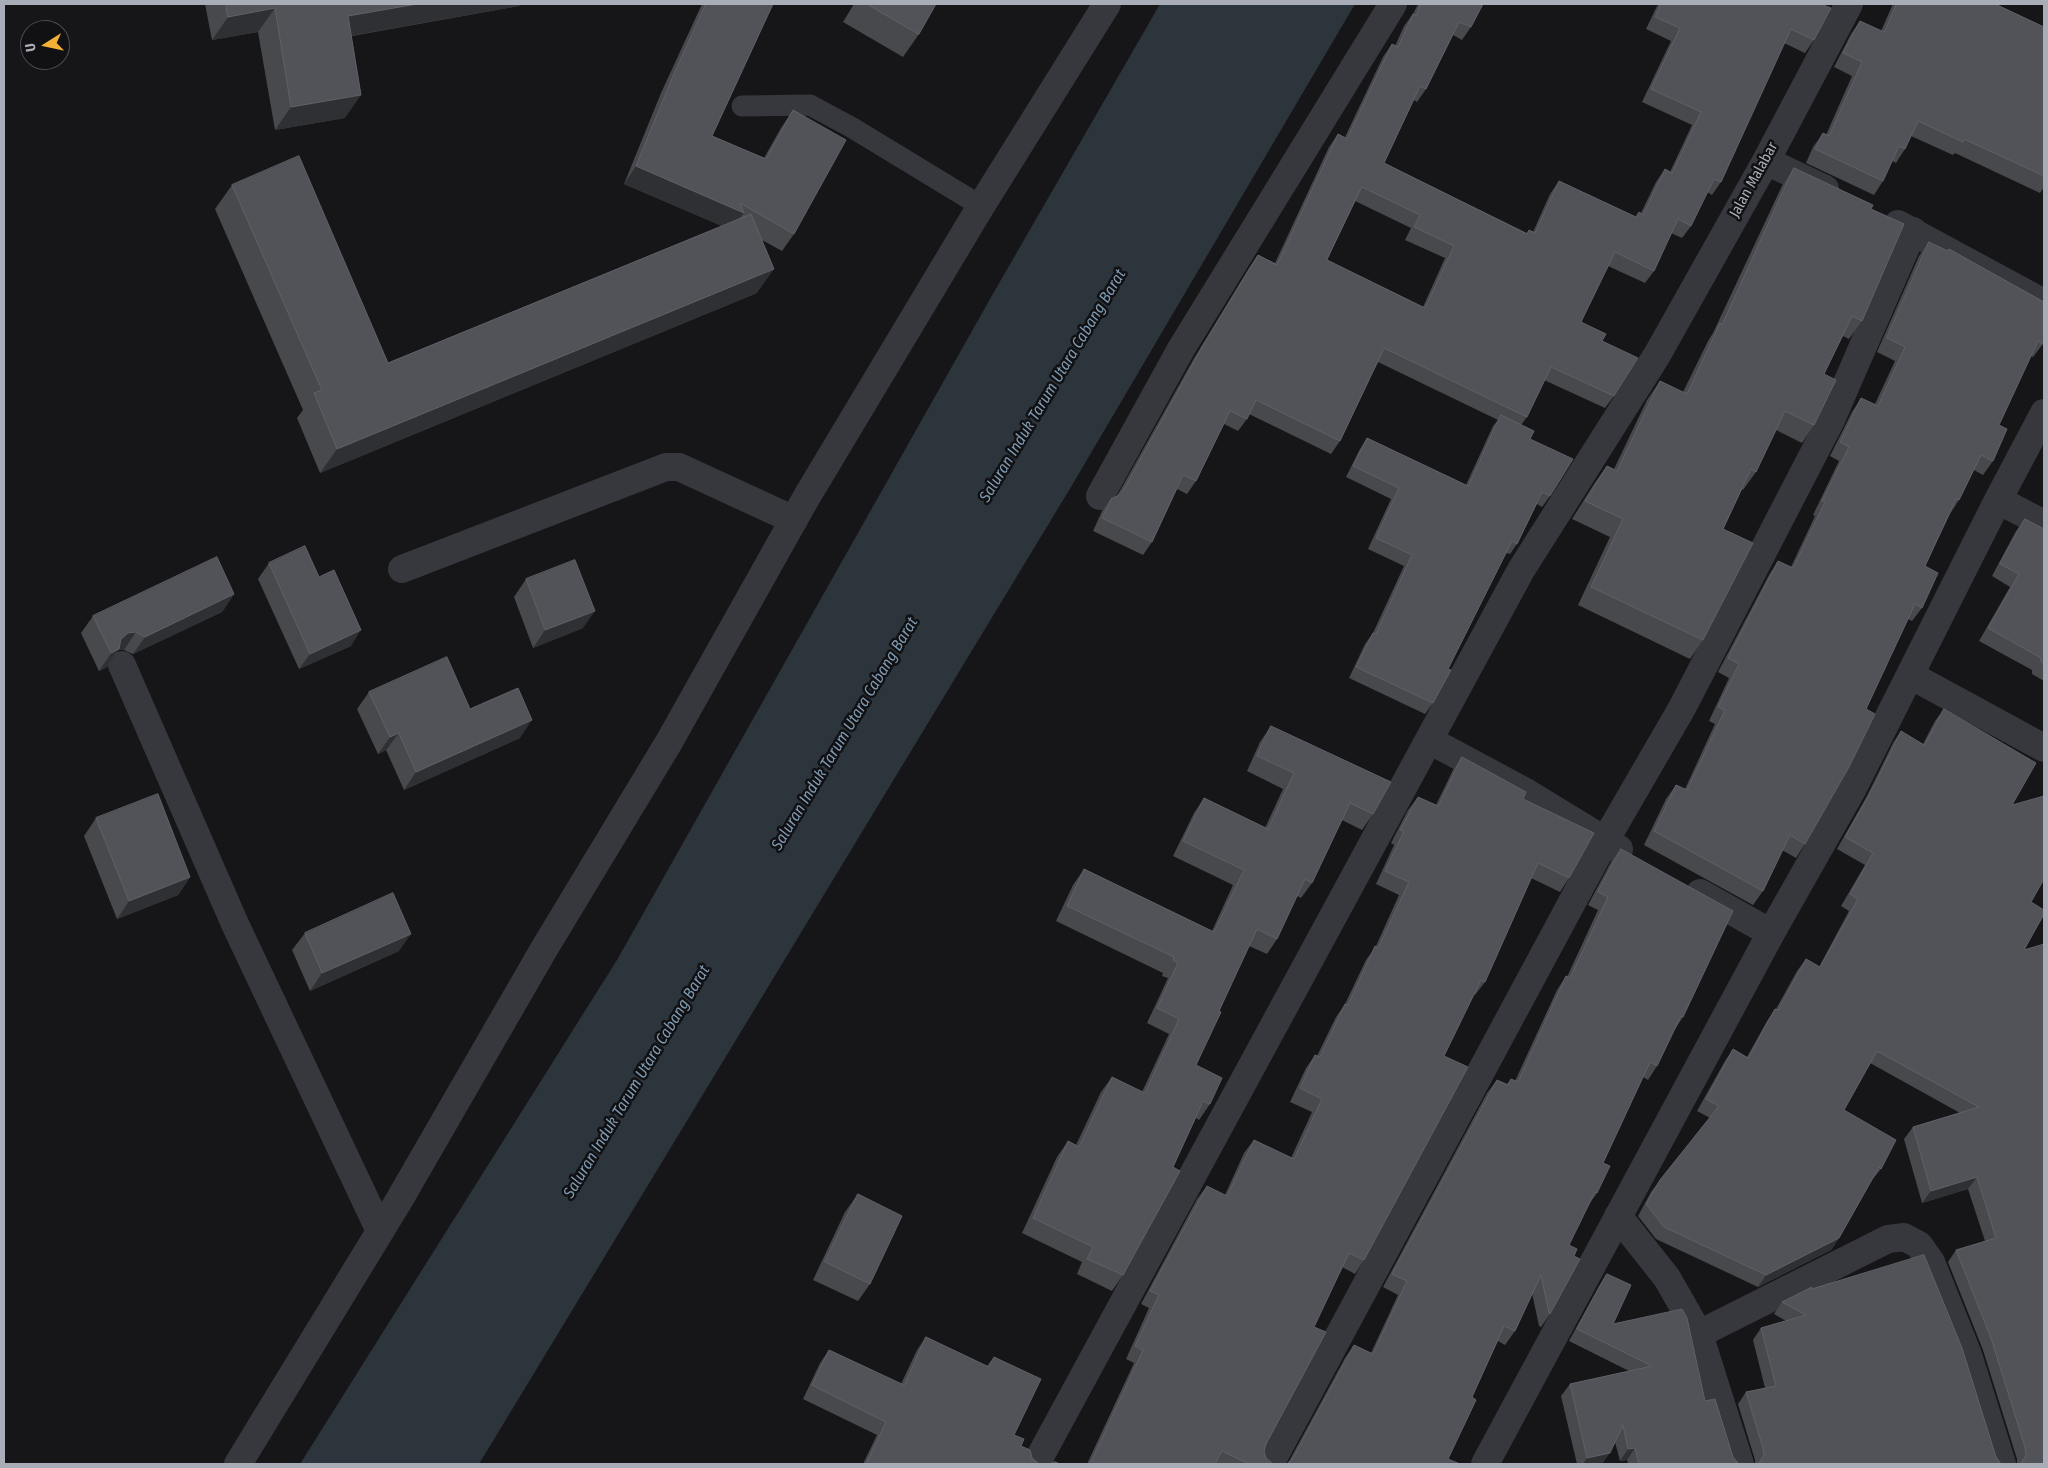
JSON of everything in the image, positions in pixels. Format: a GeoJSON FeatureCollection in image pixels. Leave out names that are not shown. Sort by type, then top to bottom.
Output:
{"type":"FeatureCollection","features":[{"type":"Feature","properties":{"kind":"street"},"geometry":{"type":"LineString","coordinates":[[238,1464],[380,1231],[544,949],[669,742],[794,520],[981,206],[1106,4]]}},
{"type":"Feature","properties":{"kind":"street"},"geometry":{"type":"LineString","coordinates":[[1100,496],[1181,349],[1392,4]]}},
{"type":"Feature","properties":{"kind":"street","name":"Jalan Malabar"},"geometry":{"type":"LineString","coordinates":[[1036,1464],[1521,570],[1657,355],[1766,161],[1849,4]]}},
{"type":"Feature","properties":{"kind":"street"},"geometry":{"type":"LineString","coordinates":[[1766,161],[1844,198]]}},
{"type":"Feature","properties":{"kind":"street"},"geometry":{"type":"LineString","coordinates":[[1878,215],[2044,302]]}},
{"type":"Feature","properties":{"kind":"street"},"geometry":{"type":"LineString","coordinates":[[1270,1464],[1604,841],[1682,708],[1831,420],[1913,232]]}},
{"type":"Feature","properties":{"kind":"street"},"geometry":{"type":"LineString","coordinates":[[1485,1464],[1771,933],[1853,788],[1998,500],[2044,414]]}},
{"type":"Feature","properties":{"kind":"street"},"geometry":{"type":"LineString","coordinates":[[402,569],[666,467],[679,467],[794,520]]}},
{"type":"Feature","properties":{"kind":"street"},"geometry":{"type":"LineString","coordinates":[[1998,500],[2044,524]]}},
{"type":"Feature","properties":{"kind":"street"},"geometry":{"type":"LineString","coordinates":[[122,665],[235,924],[380,1231]]}},
{"type":"Feature","properties":{"kind":"street"},"geometry":{"type":"LineString","coordinates":[[1910,676],[2044,748]]}},
{"type":"Feature","properties":{"kind":"street"},"geometry":{"type":"LineString","coordinates":[[1429,740],[1524,791],[1604,841],[1638,859]]}},
{"type":"Feature","properties":{"kind":"street"},"geometry":{"type":"LineString","coordinates":[[1680,882],[1771,933]]}},
{"type":"Feature","properties":{"kind":"street"},"geometry":{"type":"LineString","coordinates":[[1618,1216],[1667,1278],[1699,1334],[1740,1464]]}},
{"type":"Feature","properties":{"kind":"street"},"geometry":{"type":"LineString","coordinates":[[1699,1334],[1888,1240],[1904,1236],[1919,1245],[1931,1262],[1968,1355],[2002,1464]]}},
{"type":"Feature","properties":{"kind":"lane"},"geometry":{"type":"LineString","coordinates":[[742,106],[810,105],[851,127],[981,206]]}},
{"type":"Feature","properties":{"kind":"water","name":"Saluran Induk Tarum Utara Cabang Barat"},"geometry":{"type":"Polygon","coordinates":[[[1160,4],[1355,4],[1071,487],[479,1464],[300,1464],[617,960],[994,292],[1160,4]]]}},
{"type":"Feature","properties":{"kind":"building"},"geometry":{"type":"Polygon","coordinates":[[[226,4],[417,4],[348,16],[361,95],[291,107],[275,8],[228,17],[226,4]]]}},
{"type":"Feature","properties":{"kind":"building"},"geometry":{"type":"Polygon","coordinates":[[[706,4],[773,4],[712,136],[766,159],[793,110],[846,140],[794,234],[740,203],[744,213],[636,166],[673,76],[706,4]]]}},
{"type":"Feature","properties":{"kind":"building"},"geometry":{"type":"Polygon","coordinates":[[[867,4],[936,4],[919,34],[867,4]]]}},
{"type":"Feature","properties":{"kind":"building"},"geometry":{"type":"Polygon","coordinates":[[[1421,4],[1483,4],[1471,27],[1459,22],[1426,89],[1420,86],[1384,163],[1527,234],[1529,230],[1535,233],[1559,181],[1636,217],[1639,212],[1643,215],[1665,169],[1672,173],[1701,112],[1651,89],[1680,28],[1655,17],[1661,4],[1821,4],[1831,8],[1814,40],[1791,29],[1721,182],[1714,179],[1691,226],[1678,219],[1654,271],[1615,252],[1581,322],[1606,334],[1602,341],[1638,358],[1614,396],[1551,367],[1527,417],[1384,348],[1340,441],[1256,400],[1247,419],[1230,411],[1196,481],[1183,475],[1152,542],[1102,518],[1111,499],[1123,491],[1202,347],[1258,255],[1277,265],[1338,134],[1347,139],[1392,44],[1398,47],[1413,14],[1416,15],[1421,4]],[[1362,187],[1327,260],[1425,308],[1454,246],[1414,227],[1420,215],[1362,187]]]}},
{"type":"Feature","properties":{"kind":"building"},"geometry":{"type":"Polygon","coordinates":[[[1897,4],[1995,4],[2044,27],[2044,176],[1964,139],[1963,142],[1918,121],[1905,149],[1899,146],[1883,181],[1815,149],[1823,133],[1829,136],[1862,62],[1843,53],[1860,21],[1884,32],[1897,4]]]}},
{"type":"Feature","properties":{"kind":"building"},"geometry":{"type":"Polygon","coordinates":[[[299,156],[388,363],[751,214],[774,269],[337,449],[314,393],[322,390],[232,185],[299,156]]]}},
{"type":"Feature","properties":{"kind":"building"},"geometry":{"type":"Polygon","coordinates":[[[1794,168],[1873,205],[1871,209],[1904,224],[1862,321],[1852,316],[1824,374],[1836,380],[1814,425],[1785,411],[1756,472],[1751,469],[1723,529],[1753,543],[1703,640],[1591,587],[1623,519],[1585,501],[1607,466],[1617,471],[1660,381],[1687,394],[1720,323],[1722,324],[1794,168]]]}},
{"type":"Feature","properties":{"kind":"building"},"geometry":{"type":"Polygon","coordinates":[[[1929,242],[1948,251],[1949,249],[2044,302],[2044,341],[2043,344],[2038,341],[1999,425],[2007,429],[1993,461],[1981,455],[1959,500],[1956,499],[1925,566],[1938,573],[1922,608],[1915,604],[1866,709],[1875,714],[1849,767],[1805,844],[1790,835],[1763,891],[1654,831],[1676,785],[1687,790],[1725,710],[1718,707],[1739,664],[1728,658],[1778,561],[1793,568],[1825,502],[1822,501],[1849,447],[1840,442],[1861,398],[1878,406],[1905,347],[1887,338],[1929,242]]]}},
{"type":"Feature","properties":{"kind":"building"},"geometry":{"type":"Polygon","coordinates":[[[1501,415],[1534,431],[1530,439],[1573,459],[1550,496],[1542,492],[1517,544],[1512,541],[1448,669],[1451,670],[1433,703],[1356,667],[1373,633],[1376,634],[1412,555],[1376,538],[1399,488],[1353,466],[1367,438],[1468,486],[1501,415]]]}},
{"type":"Feature","properties":{"kind":"building"},"geometry":{"type":"Polygon","coordinates":[[[2025,519],[2044,529],[2044,664],[2041,662],[2041,658],[1988,628],[2019,574],[2000,564],[2025,519]]]}},
{"type":"Feature","properties":{"kind":"building"},"geometry":{"type":"Polygon","coordinates":[[[305,546],[319,577],[334,570],[361,630],[310,654],[269,563],[305,546]]]}},
{"type":"Feature","properties":{"kind":"building"},"geometry":{"type":"Polygon","coordinates":[[[217,557],[234,594],[145,637],[136,632],[128,633],[121,639],[119,649],[111,653],[93,616],[217,557]]]}},
{"type":"Feature","properties":{"kind":"building"},"geometry":{"type":"Polygon","coordinates":[[[575,560],[595,611],[545,630],[526,579],[575,560]]]}},
{"type":"Feature","properties":{"kind":"building"},"geometry":{"type":"Polygon","coordinates":[[[447,657],[470,709],[518,688],[532,720],[416,772],[399,733],[390,737],[369,692],[447,657]]]}},
{"type":"Feature","properties":{"kind":"building"},"geometry":{"type":"Polygon","coordinates":[[[1944,709],[2036,763],[2012,805],[2044,796],[2044,879],[2031,902],[2044,910],[2044,914],[2024,950],[2044,944],[2044,1464],[2019,1464],[2026,1455],[2025,1447],[1991,1338],[1956,1250],[1996,1238],[1977,1177],[1931,1191],[1913,1127],[1979,1107],[1877,1051],[1844,1110],[1896,1140],[1881,1169],[1879,1167],[1839,1238],[1766,1275],[1664,1227],[1646,1204],[1660,1180],[1719,1106],[1706,1099],[1733,1049],[1748,1058],[1775,1009],[1778,1010],[1806,959],[1820,967],[1858,899],[1850,894],[1873,853],[1845,837],[1875,784],[1901,731],[1924,745],[1944,709]]]}},
{"type":"Feature","properties":{"kind":"building"},"geometry":{"type":"Polygon","coordinates":[[[1271,726],[1391,782],[1373,814],[1350,803],[1312,883],[1305,879],[1277,939],[1257,929],[1196,1065],[1222,1078],[1210,1104],[1203,1101],[1173,1167],[1180,1171],[1123,1275],[1087,1259],[1093,1247],[1033,1218],[1068,1141],[1079,1147],[1112,1077],[1145,1093],[1179,1019],[1157,1008],[1178,963],[1173,960],[1174,957],[1067,906],[1084,869],[1214,932],[1244,870],[1183,841],[1204,798],[1268,829],[1294,773],[1257,756],[1271,726]]]}},
{"type":"Feature","properties":{"kind":"building"},"geometry":{"type":"Polygon","coordinates":[[[1462,757],[1526,792],[1523,799],[1594,833],[1569,878],[1538,863],[1485,982],[1481,980],[1444,1056],[1468,1067],[1364,1260],[1349,1253],[1314,1327],[1326,1332],[1266,1444],[1264,1451],[1266,1458],[1273,1464],[1249,1464],[1222,1451],[1215,1464],[1090,1464],[1143,1350],[1135,1346],[1159,1295],[1150,1291],[1207,1186],[1227,1196],[1254,1140],[1294,1159],[1322,1099],[1300,1088],[1315,1055],[1320,1057],[1345,1004],[1348,1005],[1375,946],[1378,948],[1409,882],[1385,871],[1404,831],[1400,830],[1418,797],[1438,806],[1462,757]]]}},
{"type":"Feature","properties":{"kind":"building"},"geometry":{"type":"Polygon","coordinates":[[[158,794],[190,877],[129,901],[96,818],[158,794]]]}},
{"type":"Feature","properties":{"kind":"building"},"geometry":{"type":"Polygon","coordinates":[[[1621,849],[1733,911],[1683,1017],[1681,1016],[1657,1066],[1650,1062],[1603,1163],[1610,1166],[1569,1245],[1577,1249],[1574,1256],[1580,1259],[1550,1314],[1541,1275],[1515,1331],[1504,1326],[1472,1397],[1476,1400],[1448,1459],[1460,1464],[1286,1464],[1293,1458],[1354,1345],[1373,1354],[1407,1281],[1392,1274],[1497,1080],[1508,1085],[1511,1079],[1518,1082],[1566,976],[1570,978],[1608,897],[1598,892],[1621,849]]]}},
{"type":"Feature","properties":{"kind":"building"},"geometry":{"type":"Polygon","coordinates":[[[393,893],[411,934],[322,973],[305,933],[393,893]]]}},
{"type":"Feature","properties":{"kind":"building"},"geometry":{"type":"Polygon","coordinates":[[[858,1194],[902,1216],[870,1284],[825,1262],[858,1194]]]}},
{"type":"Feature","properties":{"kind":"building"},"geometry":{"type":"Polygon","coordinates":[[[1924,1255],[1962,1348],[1996,1457],[2001,1464],[1757,1464],[1764,1455],[1763,1448],[1746,1392],[1776,1386],[1761,1328],[1806,1315],[1782,1302],[1812,1287],[1811,1289],[1924,1255]]]}},
{"type":"Feature","properties":{"kind":"building"},"geometry":{"type":"Polygon","coordinates":[[[1607,1274],[1631,1285],[1613,1324],[1682,1309],[1687,1318],[1705,1401],[1715,1399],[1733,1457],[1739,1464],[1639,1464],[1635,1448],[1628,1449],[1623,1425],[1610,1453],[1587,1458],[1570,1384],[1652,1366],[1577,1329],[1607,1274]]]}},
{"type":"Feature","properties":{"kind":"building"},"geometry":{"type":"Polygon","coordinates":[[[926,1337],[989,1367],[994,1357],[1041,1379],[1014,1435],[1024,1439],[1021,1446],[1030,1450],[1032,1458],[1039,1464],[866,1464],[886,1422],[812,1385],[829,1350],[904,1385],[926,1337]]]}}]}
